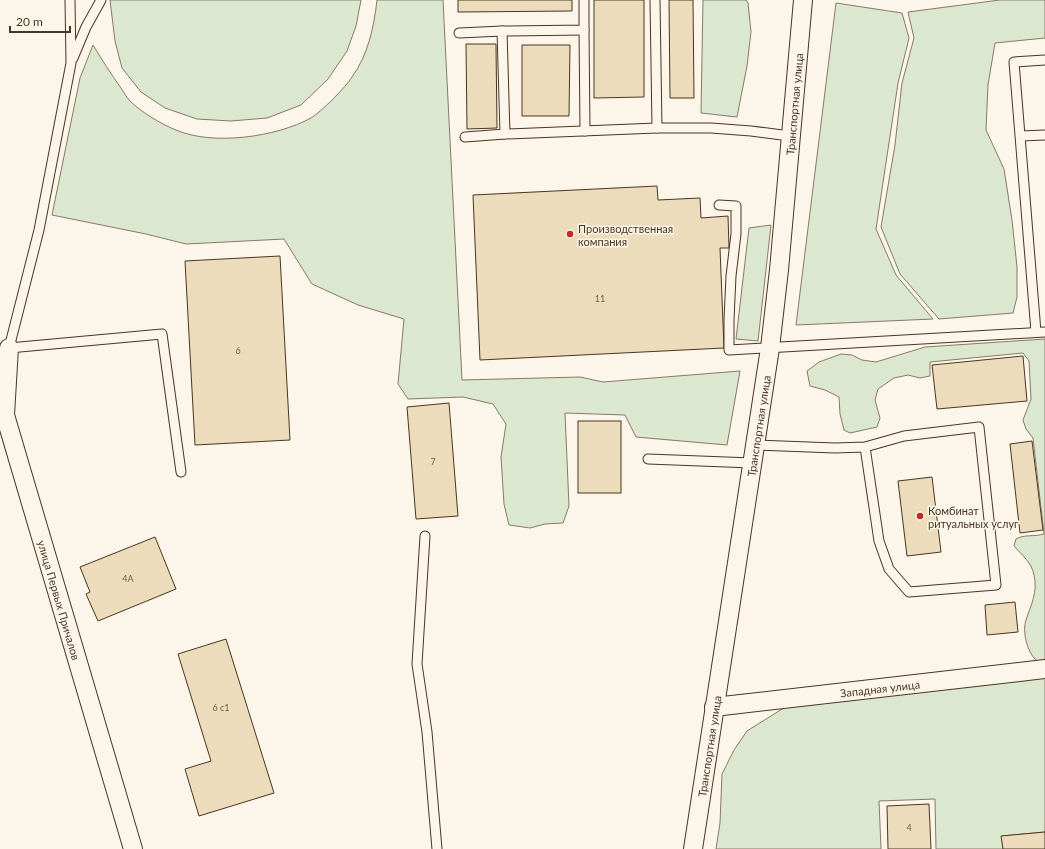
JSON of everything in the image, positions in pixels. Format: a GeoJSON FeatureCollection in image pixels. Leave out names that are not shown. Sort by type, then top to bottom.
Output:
{"type":"FeatureCollection","features":[{"type":"Feature","properties":{"kind":"street","name":"Транспортная улица"},"geometry":{"type":"LineString","coordinates":[[693,849],[770,348],[803,0]]}},
{"type":"Feature","properties":{"kind":"street","name":"улица Первых Причалов"},"geometry":{"type":"LineString","coordinates":[[9,348],[5,415],[133,849]]}},
{"type":"Feature","properties":{"kind":"street","name":"Западная улица"},"geometry":{"type":"LineString","coordinates":[[714,707],[1045,669]]}},
{"type":"Feature","properties":{"kind":"lane"},"geometry":{"type":"LineString","coordinates":[[70,0],[71,63],[40,230],[9,348],[162,334],[181,472]]}},
{"type":"Feature","properties":{"kind":"lane"},"geometry":{"type":"LineString","coordinates":[[71,63],[86,27],[101,0]]}},
{"type":"Feature","properties":{"kind":"lane"},"geometry":{"type":"LineString","coordinates":[[584,0],[585,131]]}},
{"type":"Feature","properties":{"kind":"lane"},"geometry":{"type":"LineString","coordinates":[[655,0],[657,128]]}},
{"type":"Feature","properties":{"kind":"lane"},"geometry":{"type":"LineString","coordinates":[[459,33],[584,30]]}},
{"type":"Feature","properties":{"kind":"lane"},"geometry":{"type":"LineString","coordinates":[[502,31],[505,134]]}},
{"type":"Feature","properties":{"kind":"lane"},"geometry":{"type":"LineString","coordinates":[[719,205],[736,206],[736,234],[731,276],[729,350],[1041,332],[1014,62],[1045,60]]}},
{"type":"Feature","properties":{"kind":"lane"},"geometry":{"type":"LineString","coordinates":[[465,137],[657,128],[711,128],[790,136]]}},
{"type":"Feature","properties":{"kind":"lane"},"geometry":{"type":"LineString","coordinates":[[1021,136],[1045,135]]}},
{"type":"Feature","properties":{"kind":"lane"},"geometry":{"type":"LineString","coordinates":[[755,445],[835,448],[865,447],[904,436],[979,427],[996,586],[909,592],[889,569],[878,541],[865,447]]}},
{"type":"Feature","properties":{"kind":"lane"},"geometry":{"type":"LineString","coordinates":[[648,459],[752,463]]}},
{"type":"Feature","properties":{"kind":"lane"},"geometry":{"type":"LineString","coordinates":[[425,536],[417,664],[427,732],[437,849]]}},
{"type":"Feature","properties":{"kind":"green space"},"geometry":{"type":"Polygon","coordinates":[[[110,0],[361,0],[356,26],[347,51],[328,79],[301,105],[267,118],[231,121],[197,119],[165,108],[141,92],[122,68],[115,41],[110,0]]]}},
{"type":"Feature","properties":{"kind":"green space"},"geometry":{"type":"Polygon","coordinates":[[[377,0],[443,0],[462,380],[580,377],[603,382],[740,371],[727,445],[636,437],[625,415],[565,413],[569,506],[563,523],[545,524],[530,528],[509,525],[504,504],[501,457],[506,424],[493,404],[463,397],[408,399],[398,384],[404,319],[358,305],[312,284],[284,239],[186,244],[146,234],[52,215],[80,78],[93,45],[129,99],[145,113],[164,124],[191,135],[208,138],[244,137],[263,134],[297,125],[311,118],[327,105],[344,87],[358,68],[366,50],[372,30],[377,0]]]}},
{"type":"Feature","properties":{"kind":"green space"},"geometry":{"type":"Polygon","coordinates":[[[703,0],[746,0],[748,3],[751,32],[747,66],[737,117],[701,113],[703,0]]]}},
{"type":"Feature","properties":{"kind":"green space"},"geometry":{"type":"Polygon","coordinates":[[[1000,0],[1045,0],[1045,38],[995,43],[988,85],[986,130],[1004,169],[1012,220],[1017,267],[1017,297],[1013,313],[939,319],[900,274],[881,227],[895,145],[902,83],[914,38],[908,12],[1000,0]]]}},
{"type":"Feature","properties":{"kind":"green space"},"geometry":{"type":"Polygon","coordinates":[[[836,3],[902,13],[909,38],[898,83],[876,229],[896,275],[933,319],[796,325],[836,3]]]}},
{"type":"Feature","properties":{"kind":"green space"},"geometry":{"type":"Polygon","coordinates":[[[771,225],[758,341],[736,339],[749,228],[771,225]]]}},
{"type":"Feature","properties":{"kind":"green space"},"geometry":{"type":"Polygon","coordinates":[[[1045,339],[1044,665],[1037,661],[1030,652],[1025,635],[1026,620],[1035,593],[1033,571],[1029,563],[1014,546],[1016,539],[1019,537],[1044,534],[1033,438],[1026,429],[1023,420],[1031,399],[1029,361],[1023,353],[930,362],[930,376],[920,378],[908,375],[894,378],[878,389],[875,400],[880,418],[877,427],[850,433],[844,430],[840,414],[839,397],[825,390],[810,386],[807,371],[819,362],[841,354],[852,355],[862,360],[876,362],[925,347],[1045,339]]]}},
{"type":"Feature","properties":{"kind":"green space"},"geometry":{"type":"Polygon","coordinates":[[[1045,676],[1045,832],[1002,836],[1003,849],[936,849],[935,799],[879,801],[881,849],[716,849],[720,823],[722,774],[734,750],[747,731],[790,704],[1045,676]]]}},
{"type":"Feature","properties":{"kind":"building"},"geometry":{"type":"Polygon","coordinates":[[[458,0],[572,0],[572,11],[458,12],[458,0]]]}},
{"type":"Feature","properties":{"kind":"building"},"geometry":{"type":"Polygon","coordinates":[[[594,0],[644,0],[644,97],[594,98],[594,0]]]}},
{"type":"Feature","properties":{"kind":"building"},"geometry":{"type":"Polygon","coordinates":[[[669,0],[693,0],[694,98],[670,98],[669,0]]]}},
{"type":"Feature","properties":{"kind":"building"},"geometry":{"type":"Polygon","coordinates":[[[466,44],[496,44],[497,128],[467,129],[466,44]]]}},
{"type":"Feature","properties":{"kind":"building"},"geometry":{"type":"Polygon","coordinates":[[[522,45],[570,45],[569,116],[522,116],[522,45]]]}},
{"type":"Feature","properties":{"kind":"building"},"geometry":{"type":"Polygon","coordinates":[[[657,186],[658,200],[700,198],[701,218],[728,216],[729,248],[720,248],[724,348],[480,360],[473,195],[657,186]]]}},
{"type":"Feature","properties":{"kind":"building"},"geometry":{"type":"Polygon","coordinates":[[[280,256],[290,440],[195,445],[185,261],[280,256]]]}},
{"type":"Feature","properties":{"kind":"building"},"geometry":{"type":"Polygon","coordinates":[[[1023,356],[1027,401],[937,409],[932,365],[1023,356]]]}},
{"type":"Feature","properties":{"kind":"building"},"geometry":{"type":"Polygon","coordinates":[[[449,403],[458,516],[416,519],[407,407],[449,403]]]}},
{"type":"Feature","properties":{"kind":"building"},"geometry":{"type":"Polygon","coordinates":[[[578,421],[621,421],[621,493],[578,493],[578,421]]]}},
{"type":"Feature","properties":{"kind":"building"},"geometry":{"type":"Polygon","coordinates":[[[1032,441],[1043,530],[1020,533],[1010,444],[1032,441]]]}},
{"type":"Feature","properties":{"kind":"building","name":"Комбинат ритуальных услуг"},"geometry":{"type":"Polygon","coordinates":[[[932,477],[941,552],[907,556],[898,481],[932,477]]]}},
{"type":"Feature","properties":{"kind":"building"},"geometry":{"type":"Polygon","coordinates":[[[155,537],[176,589],[98,621],[86,594],[90,592],[80,567],[155,537]]]}},
{"type":"Feature","properties":{"kind":"building"},"geometry":{"type":"Polygon","coordinates":[[[1015,602],[1018,632],[987,635],[985,605],[1015,602]]]}},
{"type":"Feature","properties":{"kind":"building"},"geometry":{"type":"Polygon","coordinates":[[[226,639],[274,793],[199,816],[185,769],[211,761],[178,654],[226,639]]]}},
{"type":"Feature","properties":{"kind":"building"},"geometry":{"type":"Polygon","coordinates":[[[929,804],[931,849],[888,849],[887,806],[929,804]]]}},
{"type":"Feature","properties":{"kind":"building"},"geometry":{"type":"Polygon","coordinates":[[[1045,832],[1045,849],[1003,849],[1001,836],[1045,832]]]}},
{"type":"Feature","properties":{"kind":"place","name":"Производственная компания"},"geometry":{"type":"Point","coordinates":[570,234]}},
{"type":"Feature","properties":{"kind":"place","name":"Комбинат ритуальных услуг"},"geometry":{"type":"Point","coordinates":[920,516]}}]}
